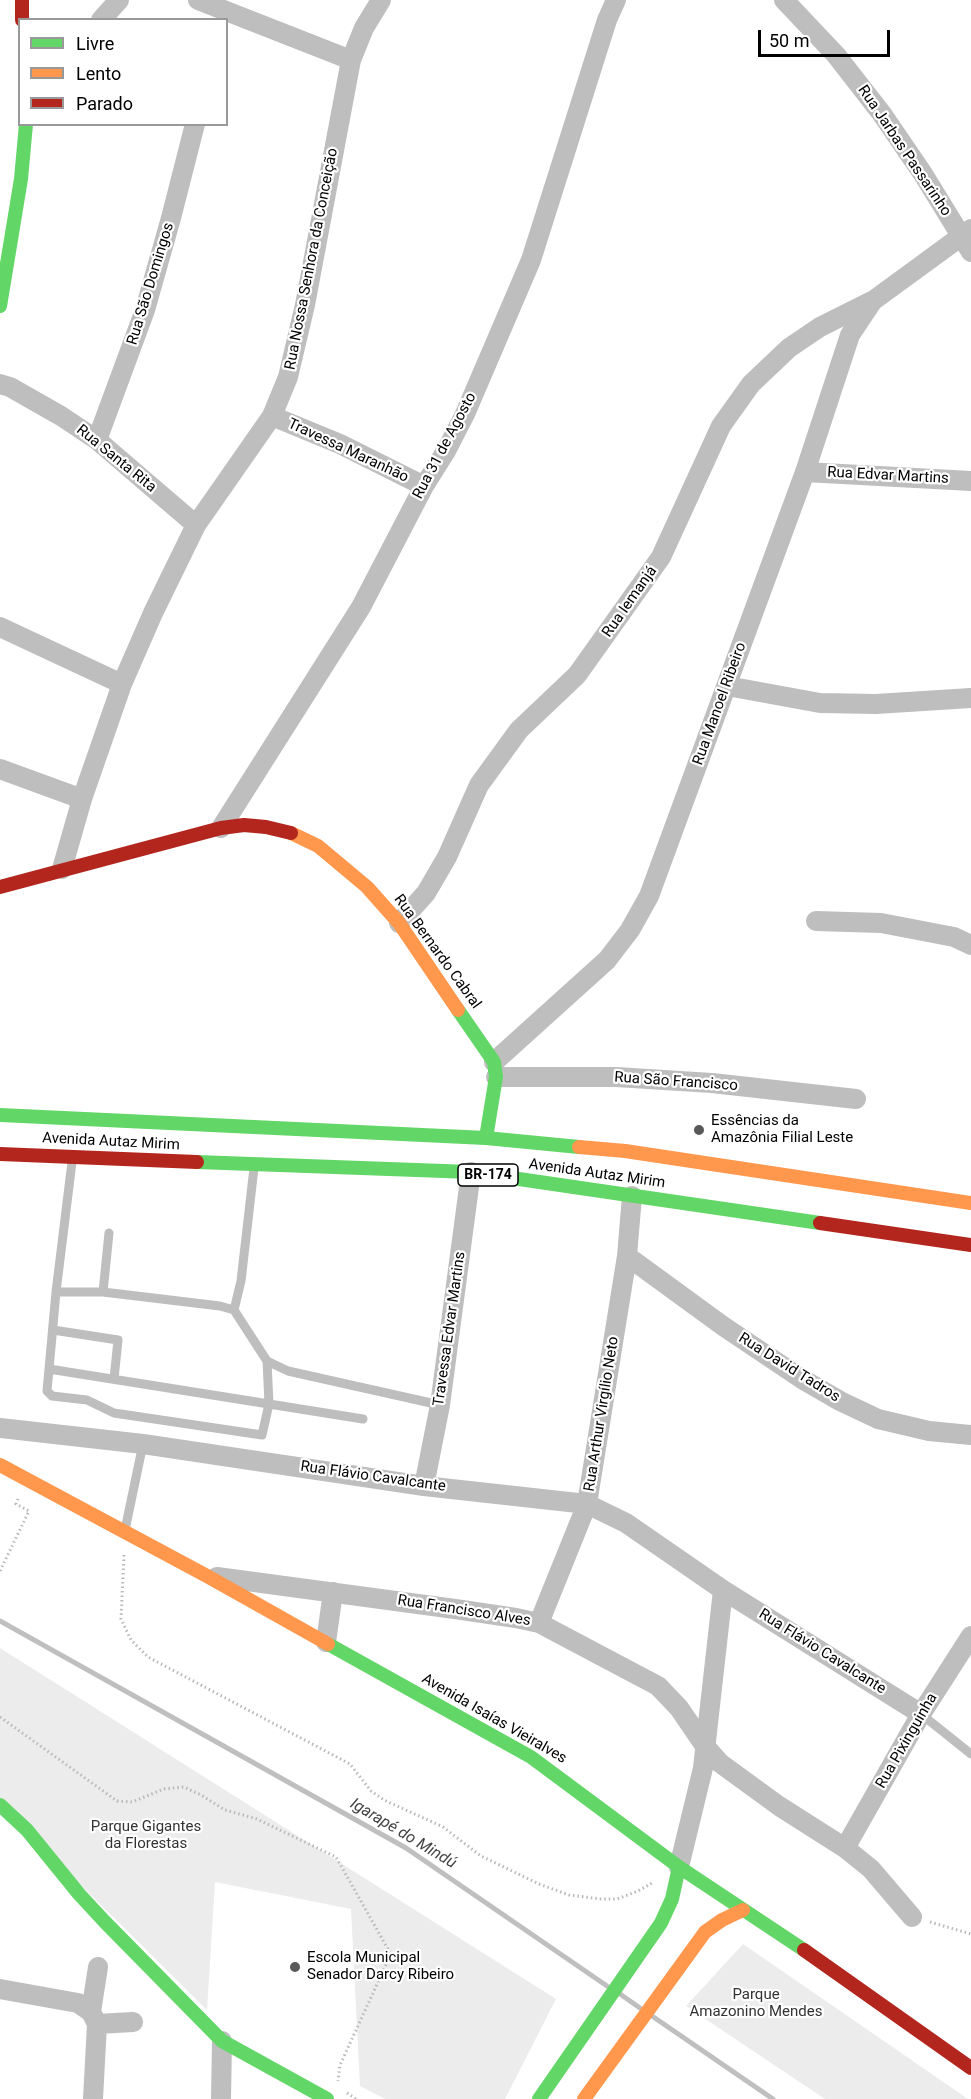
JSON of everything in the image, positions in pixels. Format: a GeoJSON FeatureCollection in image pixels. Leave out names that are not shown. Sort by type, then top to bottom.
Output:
{"type":"FeatureCollection","features":[{"type":"Feature","properties":{"kind":"main road"},"geometry":{"type":"LineString","coordinates":[[22,0],[22,18]]}},
{"type":"Feature","properties":{"kind":"main road"},"geometry":{"type":"LineString","coordinates":[[0,306],[21,179],[26,126]]}},
{"type":"Feature","properties":{"kind":"main road","name":"Rua Bernardo Cabral"},"geometry":{"type":"LineString","coordinates":[[0,886],[221,828],[244,825],[289,832],[318,846],[343,865],[367,887],[399,923],[495,1070]]}},
{"type":"Feature","properties":{"kind":"main road"},"geometry":{"type":"LineString","coordinates":[[486,1138],[495,1070]]}},
{"type":"Feature","properties":{"kind":"main road","name":"Avenida Autaz Mirim"},"geometry":{"type":"LineString","coordinates":[[0,1115],[486,1138],[625,1151],[971,1203]]}},
{"type":"Feature","properties":{"kind":"main road","name":"Avenida Autaz Mirim"},"geometry":{"type":"LineString","coordinates":[[0,1154],[471,1172],[971,1245]]}},
{"type":"Feature","properties":{"kind":"main road","name":"Avenida Isaías Vieiralves"},"geometry":{"type":"LineString","coordinates":[[0,1465],[207,1576],[531,1757],[679,1867],[776,1930],[971,2068]]}},
{"type":"Feature","properties":{"kind":"main road"},"geometry":{"type":"LineString","coordinates":[[0,1805],[27,1830],[104,1921],[222,2041],[327,2099]]}},
{"type":"Feature","properties":{"kind":"main road"},"geometry":{"type":"LineString","coordinates":[[539,2099],[662,1923],[672,1899],[679,1867]]}},
{"type":"Feature","properties":{"kind":"main road"},"geometry":{"type":"LineString","coordinates":[[584,2099],[705,1932],[722,1920],[743,1910]]}},
{"type":"Feature","properties":{"kind":"street"},"geometry":{"type":"LineString","coordinates":[[102,18],[119,0]]}},
{"type":"Feature","properties":{"kind":"street"},"geometry":{"type":"LineString","coordinates":[[198,0],[222,15],[351,60]]}},
{"type":"Feature","properties":{"kind":"street","name":"Rua Nossa Senhora da Conceição"},"geometry":{"type":"LineString","coordinates":[[62,869],[82,799],[122,684],[153,613],[196,525],[272,416],[288,377],[305,305],[351,60],[364,27],[381,0]]}},
{"type":"Feature","properties":{"kind":"street","name":"Rua 31 de Agosto"},"geometry":{"type":"LineString","coordinates":[[221,828],[361,607],[424,486],[465,414],[531,260],[607,20],[616,0]]}},
{"type":"Feature","properties":{"kind":"street","name":"Rua Jarbas Passarinho"},"geometry":{"type":"LineString","coordinates":[[784,0],[836,55],[882,114],[967,239]]}},
{"type":"Feature","properties":{"kind":"street","name":"Rua São Domingos"},"geometry":{"type":"LineString","coordinates":[[97,440],[145,310],[194,126]]}},
{"type":"Feature","properties":{"kind":"street"},"geometry":{"type":"LineString","coordinates":[[874,300],[967,239]]}},
{"type":"Feature","properties":{"kind":"street","name":"Rua Manoel Ribeiro"},"geometry":{"type":"LineString","coordinates":[[495,1070],[607,960],[630,930],[649,896],[806,472],[850,335],[874,300]]}},
{"type":"Feature","properties":{"kind":"street","name":"Rua Iemanjá"},"geometry":{"type":"LineString","coordinates":[[399,923],[426,893],[447,857],[479,784],[519,730],[577,675],[661,557],[721,426],[751,384],[789,348],[820,327],[874,300]]}},
{"type":"Feature","properties":{"kind":"street","name":"Rua Santa Rita"},"geometry":{"type":"LineString","coordinates":[[0,384],[61,416],[97,440],[196,525]]}},
{"type":"Feature","properties":{"kind":"street","name":"Travessa Maranhão"},"geometry":{"type":"LineString","coordinates":[[272,416],[340,444],[424,486]]}},
{"type":"Feature","properties":{"kind":"street","name":"Rua Edvar Martins"},"geometry":{"type":"LineString","coordinates":[[806,472],[971,481]]}},
{"type":"Feature","properties":{"kind":"street"},"geometry":{"type":"LineString","coordinates":[[0,627],[122,684]]}},
{"type":"Feature","properties":{"kind":"street"},"geometry":{"type":"LineString","coordinates":[[726,686],[820,703],[876,704],[971,698]]}},
{"type":"Feature","properties":{"kind":"street"},"geometry":{"type":"LineString","coordinates":[[0,769],[82,799]]}},
{"type":"Feature","properties":{"kind":"street"},"geometry":{"type":"LineString","coordinates":[[816,921],[881,923],[954,937],[971,945]]}},
{"type":"Feature","properties":{"kind":"street","name":"Rua São Francisco"},"geometry":{"type":"LineString","coordinates":[[495,1070],[712,1083],[856,1099]]}},
{"type":"Feature","properties":{"kind":"street","name":"Travessa Edvar Martins"},"geometry":{"type":"LineString","coordinates":[[424,1486],[440,1405],[471,1172]]}},
{"type":"Feature","properties":{"kind":"street","name":"Rua Arthur Virgílio Neto"},"geometry":{"type":"LineString","coordinates":[[539,1623],[587,1504],[627,1256],[632,1196]]}},
{"type":"Feature","properties":{"kind":"street","name":"Rua David Tadros"},"geometry":{"type":"LineString","coordinates":[[627,1256],[723,1326],[802,1379],[840,1401],[878,1419],[929,1431],[971,1435]]}},
{"type":"Feature","properties":{"kind":"street","name":"Rua Flávio Cavalcante"},"geometry":{"type":"LineString","coordinates":[[0,1428],[143,1444],[424,1486],[587,1504],[626,1523],[723,1590],[921,1714]]}},
{"type":"Feature","properties":{"kind":"street","name":"Rua Francisco Alves"},"geometry":{"type":"LineString","coordinates":[[207,1576],[333,1592],[539,1623],[658,1686],[679,1708],[705,1746],[720,1763],[779,1806],[845,1848],[871,1869],[912,1917]]}},
{"type":"Feature","properties":{"kind":"street"},"geometry":{"type":"LineString","coordinates":[[679,1867],[703,1768],[723,1590]]}},
{"type":"Feature","properties":{"kind":"street"},"geometry":{"type":"LineString","coordinates":[[326,1642],[333,1592]]}},
{"type":"Feature","properties":{"kind":"street","name":"Rua Pixinguinha"},"geometry":{"type":"LineString","coordinates":[[845,1848],[921,1714],[971,1636]]}},
{"type":"Feature","properties":{"kind":"street"},"geometry":{"type":"LineString","coordinates":[[93,2099],[89,2013],[98,1966]]}},
{"type":"Feature","properties":{"kind":"street"},"geometry":{"type":"LineString","coordinates":[[0,1989],[89,2013],[133,2022]]}},
{"type":"Feature","properties":{"kind":"street"},"geometry":{"type":"LineString","coordinates":[[221,2099],[222,2041]]}},
{"type":"Feature","properties":{"kind":"lane"},"geometry":{"type":"LineString","coordinates":[[56,1292],[103,1292],[220,1306],[234,1310],[267,1361],[268,1404],[262,1435],[114,1413],[87,1400],[52,1396],[47,1390],[56,1292],[72,1157]]}},
{"type":"Feature","properties":{"kind":"lane"},"geometry":{"type":"LineString","coordinates":[[234,1310],[241,1281],[254,1165]]}},
{"type":"Feature","properties":{"kind":"lane"},"geometry":{"type":"LineString","coordinates":[[103,1292],[110,1233]]}},
{"type":"Feature","properties":{"kind":"lane"},"geometry":{"type":"LineString","coordinates":[[53,1330],[118,1340],[114,1379]]}},
{"type":"Feature","properties":{"kind":"lane"},"geometry":{"type":"LineString","coordinates":[[267,1361],[288,1371],[440,1405]]}},
{"type":"Feature","properties":{"kind":"lane"},"geometry":{"type":"LineString","coordinates":[[49,1369],[363,1419]]}},
{"type":"Feature","properties":{"kind":"lane"},"geometry":{"type":"LineString","coordinates":[[125,1532],[143,1444]]}},
{"type":"Feature","properties":{"kind":"lane"},"geometry":{"type":"LineString","coordinates":[[921,1714],[971,1754]]}},
{"type":"Feature","properties":{"kind":"path"},"geometry":{"type":"LineString","coordinates":[[125,1532],[122,1619],[131,1640],[148,1657],[350,1764],[371,1791],[384,1800],[443,1827],[481,1856],[539,1884],[569,1895],[617,1899],[638,1892],[679,1867]]}},
{"type":"Feature","properties":{"kind":"path"},"geometry":{"type":"LineString","coordinates":[[0,1717],[117,1801],[132,1802],[164,1789],[184,1787],[225,1810],[256,1819],[336,1857],[390,1956],[340,2065],[338,2082]]}},
{"type":"Feature","properties":{"kind":"path"},"geometry":{"type":"LineString","coordinates":[[912,1917],[971,1934]]}},
{"type":"Feature","properties":{"kind":"path"},"geometry":{"type":"LineString","coordinates":[[343,2090],[356,2099]]}},
{"type":"Feature","properties":{"kind":"green space","name":"Parque Gigantes da Florestas"},"geometry":{"type":"Polygon","coordinates":[[[0,1648],[556,1999],[505,2099],[385,2099],[360,2086],[351,1909],[215,1882],[207,2010],[0,1805],[0,1648]]]}},
{"type":"Feature","properties":{"kind":"green space","name":"Parque Amazonino Mendes"},"geometry":{"type":"Polygon","coordinates":[[[743,1944],[968,2099],[825,2099],[686,2006],[743,1944]]]}},
{"type":"Feature","properties":{"kind":"waterway","name":"Igarapé do Mindú"},"geometry":{"type":"LineString","coordinates":[[0,1621],[406,1848],[607,1986]]}},
{"type":"Feature","properties":{"kind":"waterway","name":"Igarapé do Mindú"},"geometry":{"type":"LineString","coordinates":[[620,1994],[640,2008]]}},
{"type":"Feature","properties":{"kind":"waterway","name":"Igarapé do Mindú"},"geometry":{"type":"LineString","coordinates":[[652,2016],[773,2099]]}},
{"type":"Feature","properties":{"kind":"traffic: fast"},"geometry":{"type":"LineString","coordinates":[[0,306],[21,179],[26,126]]}},
{"type":"Feature","properties":{"kind":"traffic: fast"},"geometry":{"type":"LineString","coordinates":[[458,1010],[494,1062],[496,1077],[486,1138]]}},
{"type":"Feature","properties":{"kind":"traffic: fast"},"geometry":{"type":"LineString","coordinates":[[0,1115],[486,1138],[579,1147]]}},
{"type":"Feature","properties":{"kind":"traffic: fast"},"geometry":{"type":"LineString","coordinates":[[197,1162],[471,1172],[820,1223]]}},
{"type":"Feature","properties":{"kind":"traffic: fast"},"geometry":{"type":"LineString","coordinates":[[328,1644],[531,1757],[679,1867],[804,1950]]}},
{"type":"Feature","properties":{"kind":"traffic: fast"},"geometry":{"type":"LineString","coordinates":[[0,1805],[27,1830],[104,1921],[222,2041],[327,2099]]}},
{"type":"Feature","properties":{"kind":"traffic: fast"},"geometry":{"type":"LineString","coordinates":[[539,2099],[661,1923],[672,1899],[679,1867]]}},
{"type":"Feature","properties":{"kind":"traffic: slow"},"geometry":{"type":"LineString","coordinates":[[291,833],[318,846],[367,887],[399,923],[458,1010]]}},
{"type":"Feature","properties":{"kind":"traffic: slow"},"geometry":{"type":"LineString","coordinates":[[579,1147],[625,1151],[971,1203]]}},
{"type":"Feature","properties":{"kind":"traffic: slow"},"geometry":{"type":"LineString","coordinates":[[0,1465],[328,1644]]}},
{"type":"Feature","properties":{"kind":"traffic: slow"},"geometry":{"type":"LineString","coordinates":[[584,2099],[705,1932],[722,1920],[743,1910]]}},
{"type":"Feature","properties":{"kind":"traffic: jam"},"geometry":{"type":"LineString","coordinates":[[22,0],[22,18]]}},
{"type":"Feature","properties":{"kind":"traffic: jam"},"geometry":{"type":"LineString","coordinates":[[0,887],[221,828],[244,825],[291,833]]}},
{"type":"Feature","properties":{"kind":"traffic: jam"},"geometry":{"type":"LineString","coordinates":[[0,1154],[197,1162]]}},
{"type":"Feature","properties":{"kind":"traffic: jam"},"geometry":{"type":"LineString","coordinates":[[820,1223],[971,1245]]}},
{"type":"Feature","properties":{"kind":"traffic: jam"},"geometry":{"type":"LineString","coordinates":[[804,1950],[971,2068]]}},
{"type":"Feature","properties":{"kind":"place","name":"Essências da Amazônia Filial Leste"},"geometry":{"type":"Point","coordinates":[699,1130]}},
{"type":"Feature","properties":{"kind":"place","name":"Escola Municipal Senador Darcy Ribeiro"},"geometry":{"type":"Point","coordinates":[295,1967]}}]}
